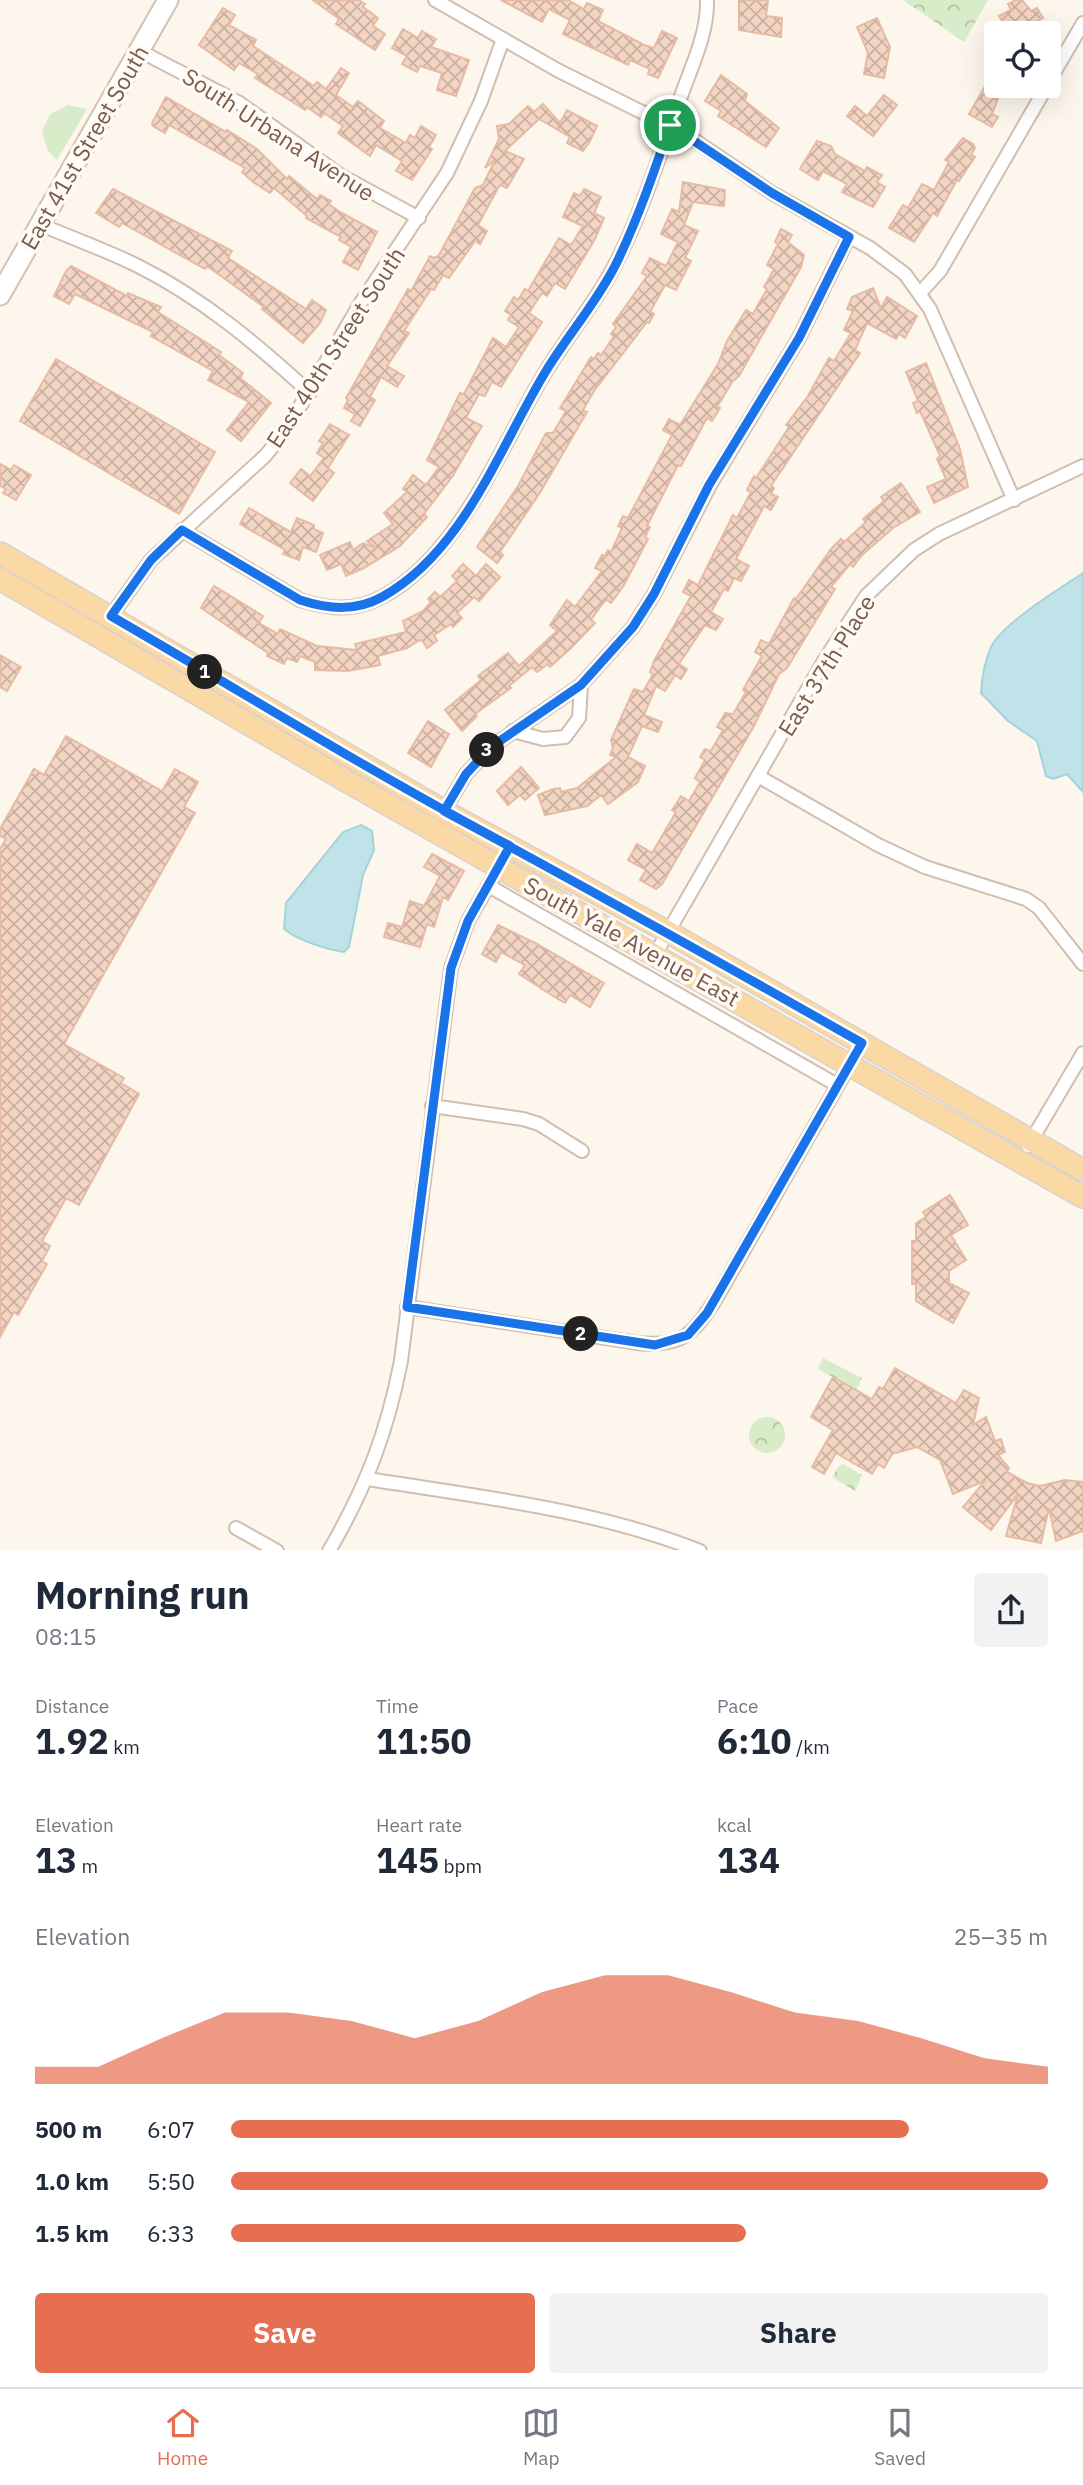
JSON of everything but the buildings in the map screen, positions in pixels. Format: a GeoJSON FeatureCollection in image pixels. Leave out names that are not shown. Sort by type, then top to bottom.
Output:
{"type":"FeatureCollection","features":[{"type":"Feature","properties":{"kind":"main road","name":"East 41st Street South"},"geometry":{"type":"LineString","coordinates":[[0,295],[168,0]]}},
{"type":"Feature","properties":{"kind":"main road","name":"South Yale Avenue East"},"geometry":{"type":"LineString","coordinates":[[0,553],[444,811],[668,932],[1083,1170]]}},
{"type":"Feature","properties":{"kind":"main road","name":"South Yale Avenue East"},"geometry":{"type":"LineString","coordinates":[[0,579],[499,867],[656,953],[1083,1197]]}},
{"type":"Feature","properties":{"kind":"street"},"geometry":{"type":"LineString","coordinates":[[435,0],[503,40],[670,125],[772,193],[889,261],[921,292],[1014,500]]}},
{"type":"Feature","properties":{"kind":"street"},"geometry":{"type":"LineString","coordinates":[[182,530],[300,600],[320,606],[347,608],[383,597],[440,546],[477,494],[547,369],[614,268],[641,206],[704,32],[707,0]]}},
{"type":"Feature","properties":{"kind":"street"},"geometry":{"type":"LineString","coordinates":[[1061,62],[1083,23]]}},
{"type":"Feature","properties":{"kind":"street","name":"East 40th Street South"},"geometry":{"type":"LineString","coordinates":[[111,616],[151,560],[264,456],[310,393],[360,304],[447,173],[481,101],[503,40]]}},
{"type":"Feature","properties":{"kind":"street","name":"South Urbana Avenue"},"geometry":{"type":"LineString","coordinates":[[138,50],[238,103],[340,175],[419,218]]}},
{"type":"Feature","properties":{"kind":"street"},"geometry":{"type":"LineString","coordinates":[[921,292],[940,271],[1040,98]]}},
{"type":"Feature","properties":{"kind":"street"},"geometry":{"type":"LineString","coordinates":[[39,224],[139,267],[186,294],[230,325],[310,393]]}},
{"type":"Feature","properties":{"kind":"street"},"geometry":{"type":"LineString","coordinates":[[444,811],[478,760],[513,731],[581,685],[616,649],[654,594],[709,485],[799,338],[849,237]]}},
{"type":"Feature","properties":{"kind":"street","name":"East 37th Place"},"geometry":{"type":"LineString","coordinates":[[656,953],[848,622],[889,572],[939,534],[1083,466]]}},
{"type":"Feature","properties":{"kind":"street"},"geometry":{"type":"LineString","coordinates":[[513,731],[543,739],[565,737],[579,718],[581,685]]}},
{"type":"Feature","properties":{"kind":"street"},"geometry":{"type":"LineString","coordinates":[[758,776],[878,845],[913,862],[1026,899],[1039,908],[1083,964]]}},
{"type":"Feature","properties":{"kind":"street"},"geometry":{"type":"LineString","coordinates":[[329,1550],[368,1479],[391,1411],[451,968],[468,921],[510,846]]}},
{"type":"Feature","properties":{"kind":"street","name":"South Yale Avenue East"},"geometry":{"type":"LineString","coordinates":[[489,886],[837,1085]]}},
{"type":"Feature","properties":{"kind":"street"},"geometry":{"type":"LineString","coordinates":[[407,1307],[655,1345],[680,1340],[695,1329],[717,1297],[862,1043]]}},
{"type":"Feature","properties":{"kind":"street"},"geometry":{"type":"LineString","coordinates":[[1019,1160],[1083,1053]]}},
{"type":"Feature","properties":{"kind":"street"},"geometry":{"type":"LineString","coordinates":[[432,1106],[523,1119],[539,1124],[582,1151]]}},
{"type":"Feature","properties":{"kind":"street"},"geometry":{"type":"LineString","coordinates":[[368,1479],[556,1509],[636,1528],[700,1550]]}},
{"type":"Feature","properties":{"kind":"street"},"geometry":{"type":"LineString","coordinates":[[236,1528],[277,1550]]}},
{"type":"Feature","properties":{"kind":"green space"},"geometry":{"type":"Polygon","coordinates":[[[903,0],[988,0],[964,42],[903,0]]]}},
{"type":"Feature","properties":{"kind":"green space"},"geometry":{"type":"Polygon","coordinates":[[[68,105],[87,109],[57,160],[48,151],[42,132],[50,114],[68,105]]]}},
{"type":"Feature","properties":{"kind":"green space"},"geometry":{"type":"Polygon","coordinates":[[[823,1358],[862,1378],[856,1390],[818,1369],[823,1358]]]}},
{"type":"Feature","properties":{"kind":"green space"},"geometry":{"type":"Polygon","coordinates":[[[767,1417],[780,1422],[785,1435],[780,1448],[767,1453],[754,1448],[749,1435],[754,1422],[767,1417]]]}},
{"type":"Feature","properties":{"kind":"green space"},"geometry":{"type":"Polygon","coordinates":[[[843,1464],[862,1475],[855,1491],[832,1477],[843,1464]]]}},
{"type":"Feature","properties":{"kind":"water"},"geometry":{"type":"Polygon","coordinates":[[[1083,573],[1083,792],[1067,774],[1053,779],[1046,776],[1037,741],[1008,721],[981,693],[987,656],[999,636],[1034,606],[1083,573]]]}},
{"type":"Feature","properties":{"kind":"water"},"geometry":{"type":"Polygon","coordinates":[[[361,825],[372,831],[374,850],[363,875],[349,947],[344,952],[329,949],[305,941],[284,929],[286,903],[343,832],[361,825]]]}},
{"type":"Feature","properties":{"kind":"route"},"geometry":{"type":"LineString","coordinates":[[670,125],[629,237],[614,268],[547,369],[460,521],[421,566],[383,597],[372,602],[355,607],[320,606],[300,600],[182,530],[151,560],[111,616],[370,769],[444,811],[510,846],[468,921],[451,968],[407,1307],[655,1345],[680,1340],[695,1329],[707,1313],[862,1043],[668,932],[510,846],[444,811],[466,774],[491,747],[581,685],[633,627],[654,594],[709,485],[799,338],[849,237],[772,193],[670,125]]}}]}
